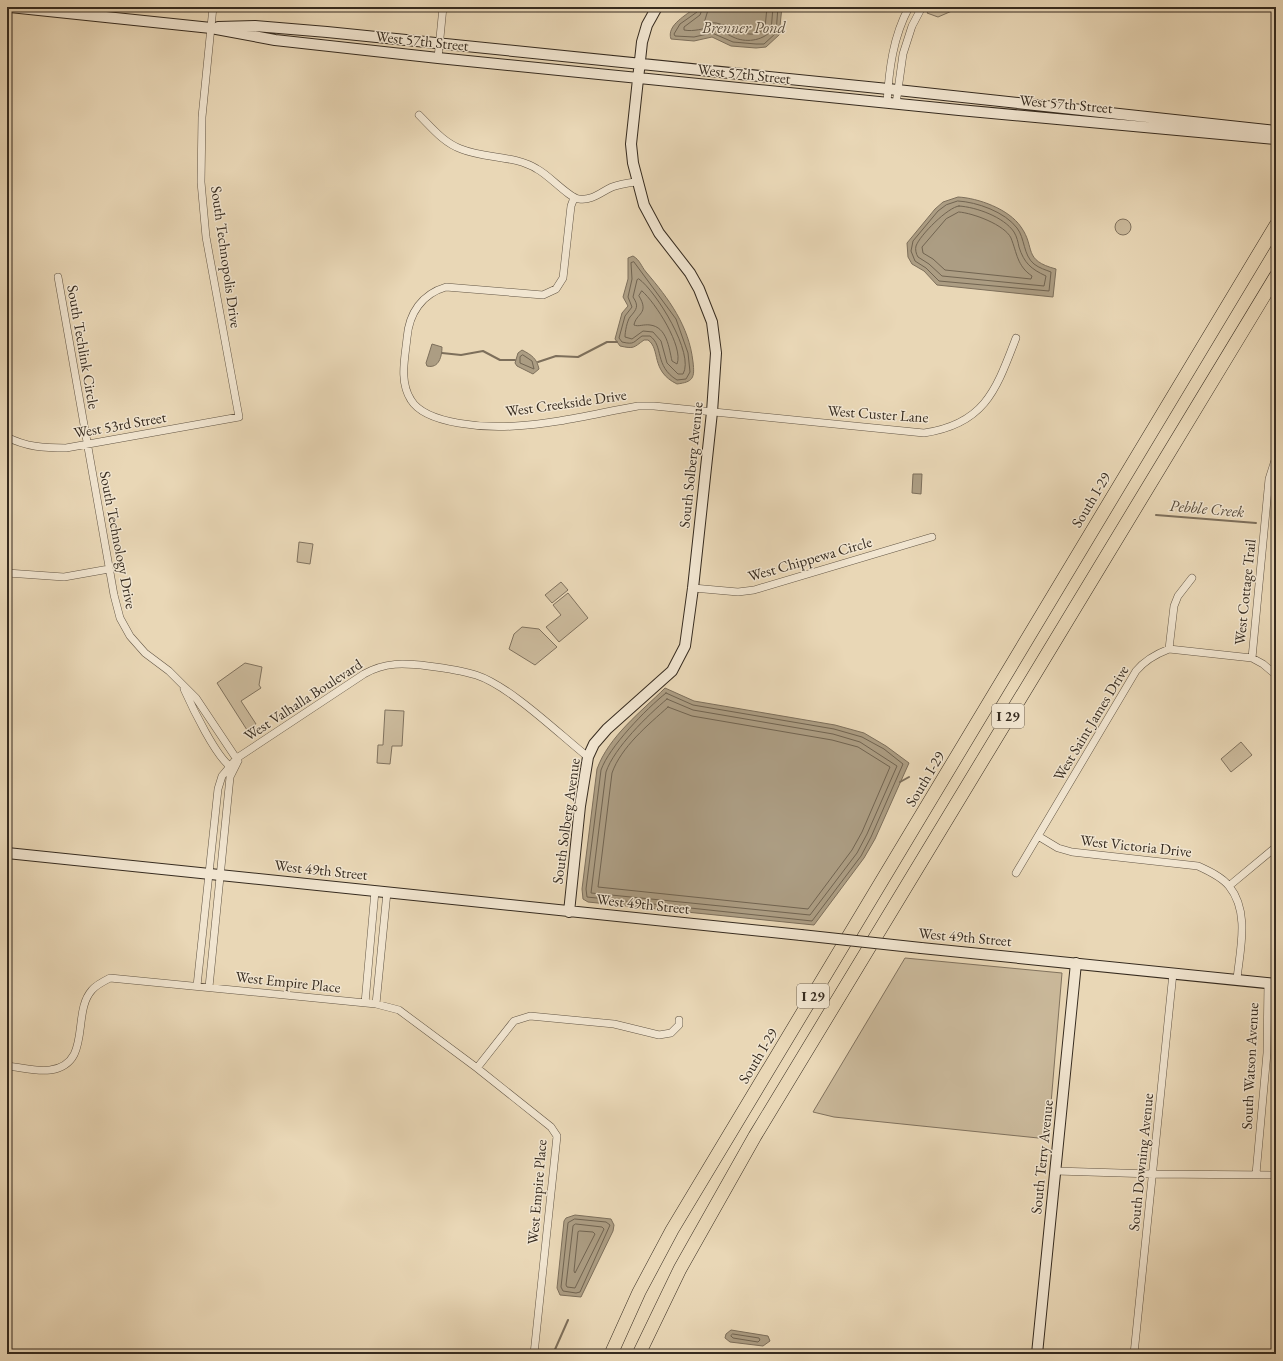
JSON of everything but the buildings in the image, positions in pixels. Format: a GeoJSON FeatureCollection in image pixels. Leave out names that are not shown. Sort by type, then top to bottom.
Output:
{"type":"FeatureCollection","features":[{"type":"Feature","properties":{"kind":"highway","name":"South I-29"},"geometry":{"type":"LineString","coordinates":[[611,1354],[639,1292],[672,1230],[1276,225]]}},
{"type":"Feature","properties":{"kind":"highway","name":"I 29"},"geometry":{"type":"LineString","coordinates":[[639,1354],[680,1269],[754,1136],[1153,476],[1276,276]]}},
{"type":"Feature","properties":{"kind":"main road","name":"West 57th Street"},"geometry":{"type":"LineString","coordinates":[[10,7],[211,28],[275,40],[438,58],[1276,139]]}},
{"type":"Feature","properties":{"kind":"main road","name":"South Solberg Avenue"},"geometry":{"type":"LineString","coordinates":[[569,912],[580,806],[588,758],[594,744],[607,729],[663,680],[676,665],[685,646],[693,588],[712,412],[716,360],[712,322],[699,289],[690,273],[659,233],[644,205],[636,182],[631,144],[639,64],[644,34],[650,17],[657,7]]}},
{"type":"Feature","properties":{"kind":"main road","name":"West 57th Street"},"geometry":{"type":"LineString","coordinates":[[211,28],[255,26],[893,89],[1276,131]]}},
{"type":"Feature","properties":{"kind":"main road","name":"West 49th Street"},"geometry":{"type":"LineString","coordinates":[[7,854],[1272,983]]}},
{"type":"Feature","properties":{"kind":"main road","name":"South Terry Avenue"},"geometry":{"type":"LineString","coordinates":[[1037,1354],[1076,962]]}},
{"type":"Feature","properties":{"kind":"street","name":"South Technopolis Drive"},"geometry":{"type":"LineString","coordinates":[[213,7],[201,118],[201,182],[206,237],[238,417]]}},
{"type":"Feature","properties":{"kind":"street"},"geometry":{"type":"LineString","coordinates":[[438,58],[443,7]]}},
{"type":"Feature","properties":{"kind":"street"},"geometry":{"type":"LineString","coordinates":[[892,103],[894,46],[901,23],[909,7]]}},
{"type":"Feature","properties":{"kind":"street"},"geometry":{"type":"LineString","coordinates":[[893,89],[907,39],[922,7]]}},
{"type":"Feature","properties":{"kind":"street"},"geometry":{"type":"LineString","coordinates":[[419,115],[439,136],[456,147],[475,154],[512,159],[529,164],[549,176],[574,198],[587,199],[614,186],[636,182]]}},
{"type":"Feature","properties":{"kind":"street","name":"West Creekside Drive"},"geometry":{"type":"LineString","coordinates":[[574,198],[571,206],[563,278],[559,286],[552,292],[537,294],[446,287],[434,291],[418,305],[409,322],[404,374],[406,389],[412,401],[424,413],[439,419],[498,426],[534,424],[638,406],[654,406],[712,412]]}},
{"type":"Feature","properties":{"kind":"street","name":"South Techlink Circle"},"geometry":{"type":"LineString","coordinates":[[58,277],[87,444]]}},
{"type":"Feature","properties":{"kind":"street","name":"West Custer Lane"},"geometry":{"type":"LineString","coordinates":[[712,412],[901,431],[924,432],[939,430],[956,425],[972,415],[985,404],[996,387],[1016,338]]}},
{"type":"Feature","properties":{"kind":"street","name":"West 53rd Street"},"geometry":{"type":"LineString","coordinates":[[7,437],[18,442],[46,448],[66,448],[238,417]]}},
{"type":"Feature","properties":{"kind":"street","name":"South Technology Drive"},"geometry":{"type":"LineString","coordinates":[[87,444],[117,608],[128,632],[137,645],[169,671],[202,705],[239,758]]}},
{"type":"Feature","properties":{"kind":"street","name":"West Cottage Trail"},"geometry":{"type":"LineString","coordinates":[[1252,658],[1276,457]]}},
{"type":"Feature","properties":{"kind":"street","name":"West Chippewa Circle"},"geometry":{"type":"LineString","coordinates":[[693,588],[738,592],[754,590],[932,537]]}},
{"type":"Feature","properties":{"kind":"street"},"geometry":{"type":"LineString","coordinates":[[7,573],[64,577],[109,570]]}},
{"type":"Feature","properties":{"kind":"street"},"geometry":{"type":"LineString","coordinates":[[1192,578],[1178,596],[1174,606],[1169,649],[1252,658],[1263,664],[1276,675]]}},
{"type":"Feature","properties":{"kind":"street","name":"West Saint James Drive"},"geometry":{"type":"LineString","coordinates":[[1016,873],[1136,671],[1151,657],[1169,649]]}},
{"type":"Feature","properties":{"kind":"street","name":"West Valhalla Boulevard"},"geometry":{"type":"LineString","coordinates":[[210,874],[218,789],[222,776],[239,758],[364,674],[380,666],[398,663],[458,670],[483,678],[497,685],[516,699],[588,758]]}},
{"type":"Feature","properties":{"kind":"street","name":"South Technology Drive"},"geometry":{"type":"LineString","coordinates":[[184,687],[194,711],[231,767]]}},
{"type":"Feature","properties":{"kind":"street","name":"West Valhalla Boulevard"},"geometry":{"type":"LineString","coordinates":[[220,875],[231,767]]}},
{"type":"Feature","properties":{"kind":"street","name":"West Victoria Drive"},"geometry":{"type":"LineString","coordinates":[[1038,836],[1058,848],[1072,852],[1198,866],[1215,874],[1229,886],[1241,909],[1243,926],[1237,980]]}},
{"type":"Feature","properties":{"kind":"street"},"geometry":{"type":"LineString","coordinates":[[1229,886],[1276,848]]}},
{"type":"Feature","properties":{"kind":"street"},"geometry":{"type":"LineString","coordinates":[[197,986],[210,874]]}},
{"type":"Feature","properties":{"kind":"street"},"geometry":{"type":"LineString","coordinates":[[209,987],[220,875]]}},
{"type":"Feature","properties":{"kind":"street"},"geometry":{"type":"LineString","coordinates":[[365,1003],[375,891]]}},
{"type":"Feature","properties":{"kind":"street"},"geometry":{"type":"LineString","coordinates":[[376,1004],[387,892]]}},
{"type":"Feature","properties":{"kind":"street","name":"South Downing Avenue"},"geometry":{"type":"LineString","coordinates":[[1134,1354],[1173,973]]}},
{"type":"Feature","properties":{"kind":"street","name":"West Empire Place"},"geometry":{"type":"LineString","coordinates":[[7,1066],[47,1070],[59,1068],[70,1061],[76,1050],[85,1002],[92,990],[110,978],[376,1004],[399,1010],[477,1068],[551,1127],[557,1136],[534,1354]]}},
{"type":"Feature","properties":{"kind":"street","name":"South Watson Avenue"},"geometry":{"type":"LineString","coordinates":[[1256,1174],[1272,983]]}},
{"type":"Feature","properties":{"kind":"street"},"geometry":{"type":"LineString","coordinates":[[477,1068],[514,1021],[520,1018],[530,1016],[614,1024],[659,1035],[671,1033],[678,1025],[679,1020]]}},
{"type":"Feature","properties":{"kind":"street"},"geometry":{"type":"LineString","coordinates":[[1056,1171],[1153,1174],[1276,1175]]}},
{"type":"Feature","properties":{"kind":"shaded area"},"geometry":{"type":"Polygon","coordinates":[[[931,7],[961,7],[938,17],[927,13],[931,7]]]}},
{"type":"Feature","properties":{"kind":"shaded area"},"geometry":{"type":"Polygon","coordinates":[[[1123,219],[1129,221],[1131,227],[1129,233],[1123,235],[1117,233],[1115,227],[1117,221],[1123,219]]]}},
{"type":"Feature","properties":{"kind":"shaded area"},"geometry":{"type":"Polygon","coordinates":[[[299,542],[313,544],[310,564],[297,562],[299,542]]]}},
{"type":"Feature","properties":{"kind":"shaded area"},"geometry":{"type":"Polygon","coordinates":[[[561,582],[568,590],[552,603],[545,595],[561,582]]]}},
{"type":"Feature","properties":{"kind":"shaded area"},"geometry":{"type":"Polygon","coordinates":[[[568,593],[588,618],[559,642],[546,627],[561,615],[553,605],[568,593]]]}},
{"type":"Feature","properties":{"kind":"shaded area"},"geometry":{"type":"Polygon","coordinates":[[[522,627],[539,629],[557,647],[535,665],[509,649],[514,634],[522,627]]]}},
{"type":"Feature","properties":{"kind":"shaded area"},"geometry":{"type":"Polygon","coordinates":[[[245,663],[262,667],[259,685],[261,688],[241,701],[256,724],[247,730],[217,683],[245,663]]]}},
{"type":"Feature","properties":{"kind":"shaded area"},"geometry":{"type":"Polygon","coordinates":[[[385,710],[404,711],[402,746],[392,746],[390,764],[377,763],[378,745],[383,745],[385,710]]]}},
{"type":"Feature","properties":{"kind":"shaded area"},"geometry":{"type":"Polygon","coordinates":[[[1241,742],[1252,755],[1231,772],[1221,759],[1241,742]]]}},
{"type":"Feature","properties":{"kind":"shaded area"},"geometry":{"type":"Polygon","coordinates":[[[905,958],[1062,973],[1048,1139],[834,1117],[813,1112],[905,958]]]}},
{"type":"Feature","properties":{"kind":"water","name":"Brenner Pond"},"geometry":{"type":"Polygon","coordinates":[[[696,7],[782,7],[779,35],[766,47],[756,48],[731,46],[712,37],[694,41],[671,39],[670,34],[674,25],[696,7]]]}},
{"type":"Feature","properties":{"kind":"water"},"geometry":{"type":"Polygon","coordinates":[[[958,197],[984,202],[1001,210],[1016,221],[1025,234],[1031,252],[1038,262],[1056,269],[1053,297],[937,285],[924,271],[912,264],[908,257],[907,243],[935,209],[943,202],[958,197]]]}},
{"type":"Feature","properties":{"kind":"water"},"geometry":{"type":"Polygon","coordinates":[[[633,256],[639,261],[644,270],[670,303],[682,325],[691,349],[694,367],[692,378],[687,382],[677,384],[663,373],[659,367],[652,344],[648,340],[644,340],[633,347],[628,347],[620,346],[615,339],[622,313],[628,306],[623,297],[628,279],[628,258],[633,256]]]}},
{"type":"Feature","properties":{"kind":"water"},"geometry":{"type":"Polygon","coordinates":[[[432,344],[442,347],[441,354],[437,364],[434,366],[427,366],[426,363],[432,344]]]}},
{"type":"Feature","properties":{"kind":"water"},"geometry":{"type":"Polygon","coordinates":[[[522,350],[531,356],[537,363],[539,369],[533,374],[517,366],[515,363],[518,353],[522,350]]]}},
{"type":"Feature","properties":{"kind":"water"},"geometry":{"type":"Polygon","coordinates":[[[913,474],[922,474],[921,494],[912,493],[913,474]]]}},
{"type":"Feature","properties":{"kind":"water"},"geometry":{"type":"Polygon","coordinates":[[[665,688],[694,701],[835,725],[864,733],[886,746],[909,763],[875,839],[864,858],[814,925],[588,902],[583,899],[582,889],[597,769],[602,757],[617,735],[665,688]]]}},
{"type":"Feature","properties":{"kind":"water"},"geometry":{"type":"Polygon","coordinates":[[[575,1215],[611,1219],[614,1225],[613,1231],[581,1297],[560,1295],[557,1288],[564,1221],[566,1218],[575,1215]]]}},
{"type":"Feature","properties":{"kind":"water"},"geometry":{"type":"Polygon","coordinates":[[[731,1330],[768,1336],[770,1341],[763,1346],[730,1342],[725,1338],[726,1334],[731,1330]]]}},
{"type":"Feature","properties":{"kind":"waterway"},"geometry":{"type":"LineString","coordinates":[[538,362],[556,356],[578,357],[607,342],[617,342]]}},
{"type":"Feature","properties":{"kind":"waterway"},"geometry":{"type":"LineString","coordinates":[[442,353],[461,355],[483,351],[500,360],[515,360]]}},
{"type":"Feature","properties":{"kind":"waterway","name":"Pebble Creek"},"geometry":{"type":"LineString","coordinates":[[1156,515],[1256,523]]}},
{"type":"Feature","properties":{"kind":"waterway"},"geometry":{"type":"LineString","coordinates":[[900,782],[909,777]]}},
{"type":"Feature","properties":{"kind":"waterway"},"geometry":{"type":"LineString","coordinates":[[553,1354],[568,1320]]}}]}
